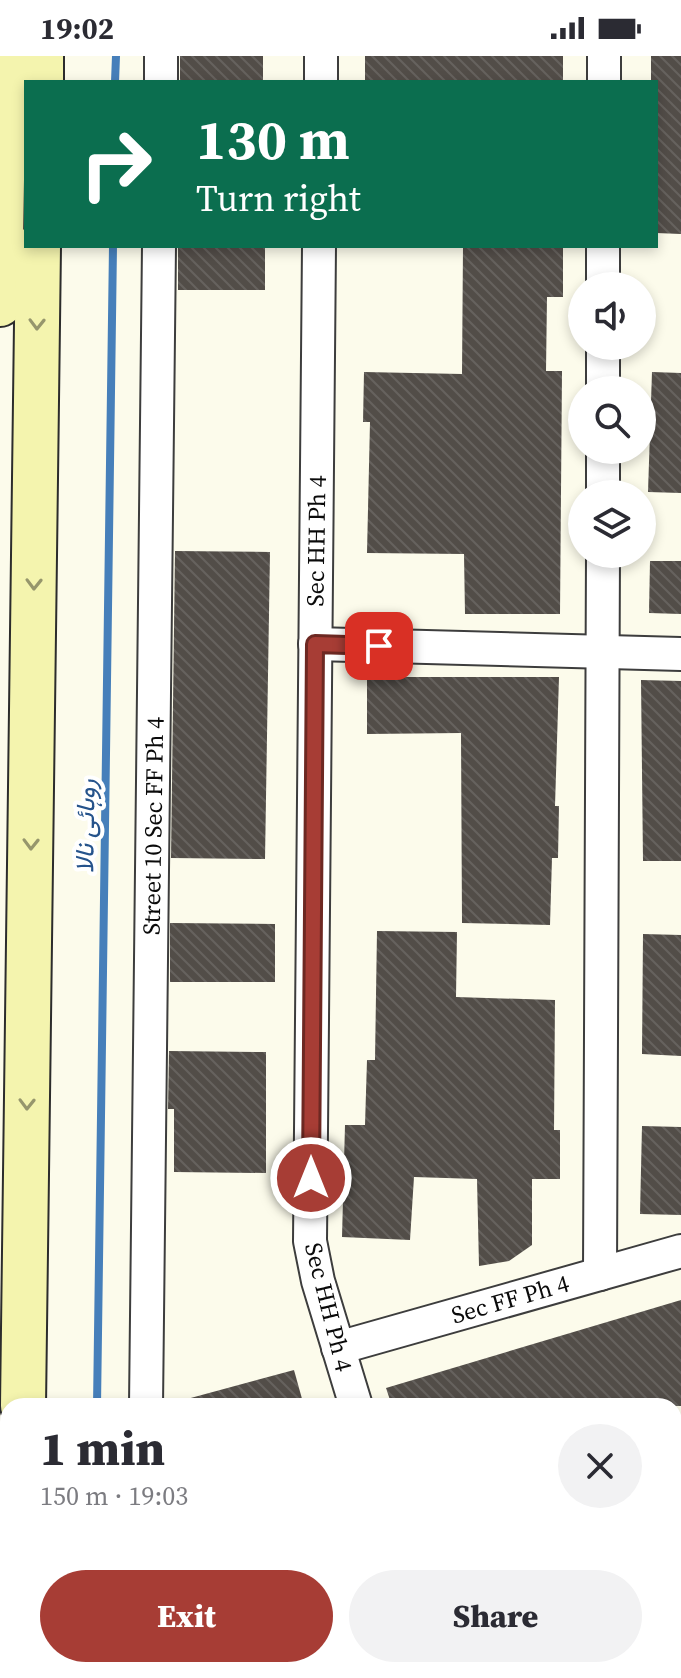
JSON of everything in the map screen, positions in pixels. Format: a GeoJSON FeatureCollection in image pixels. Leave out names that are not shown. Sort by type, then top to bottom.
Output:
{"type":"FeatureCollection","features":[{"type":"Feature","properties":{"kind":"main road"},"geometry":{"type":"LineString","coordinates":[[0,304],[4,56]]}},
{"type":"Feature","properties":{"kind":"main road"},"geometry":{"type":"LineString","coordinates":[[41,56],[41,80]]}},
{"type":"Feature","properties":{"kind":"main road"},"geometry":{"type":"LineString","coordinates":[[23,1398],[38,248]]}},
{"type":"Feature","properties":{"kind":"street"},"geometry":{"type":"LineString","coordinates":[[161,56],[161,80]]}},
{"type":"Feature","properties":{"kind":"street"},"geometry":{"type":"LineString","coordinates":[[321,56],[321,80]]}},
{"type":"Feature","properties":{"kind":"street"},"geometry":{"type":"LineString","coordinates":[[604,56],[604,80]]}},
{"type":"Feature","properties":{"kind":"street","name":"Street 10 Sec FF Ph 4"},"geometry":{"type":"LineString","coordinates":[[146,1398],[159,248]]}},
{"type":"Feature","properties":{"kind":"street","name":"Sec HH Ph 4"},"geometry":{"type":"LineString","coordinates":[[319,248],[310,1241],[354,1398]]}},
{"type":"Feature","properties":{"kind":"street"},"geometry":{"type":"LineString","coordinates":[[603,248],[603,272]]}},
{"type":"Feature","properties":{"kind":"street"},"geometry":{"type":"LineString","coordinates":[[600,1274],[603,568]]}},
{"type":"Feature","properties":{"kind":"street"},"geometry":{"type":"LineString","coordinates":[[315,644],[681,654]]}},
{"type":"Feature","properties":{"kind":"street","name":"Sec FF Ph 4"},"geometry":{"type":"LineString","coordinates":[[338,1348],[681,1251]]}},
{"type":"Feature","properties":{"kind":"building"},"geometry":{"type":"Polygon","coordinates":[[[180,56],[263,56],[263,80],[180,80],[180,56]]]}},
{"type":"Feature","properties":{"kind":"building"},"geometry":{"type":"Polygon","coordinates":[[[365,56],[563,56],[563,80],[365,80],[365,56]]]}},
{"type":"Feature","properties":{"kind":"building"},"geometry":{"type":"Polygon","coordinates":[[[651,56],[681,56],[681,234],[658,233],[658,80],[651,80],[651,56]]]}},
{"type":"Feature","properties":{"kind":"building"},"geometry":{"type":"Polygon","coordinates":[[[178,248],[265,248],[265,290],[178,290],[178,248]]]}},
{"type":"Feature","properties":{"kind":"building"},"geometry":{"type":"Polygon","coordinates":[[[463,248],[563,248],[563,297],[547,297],[546,371],[562,371],[560,614],[465,614],[464,554],[367,553],[370,422],[363,422],[364,372],[462,374],[463,248]]]}},
{"type":"Feature","properties":{"kind":"building"},"geometry":{"type":"Polygon","coordinates":[[[652,372],[681,373],[681,493],[656,492],[656,480],[648,480],[649,464],[656,464],[656,376],[652,376],[652,372]]]}},
{"type":"Feature","properties":{"kind":"building"},"geometry":{"type":"Polygon","coordinates":[[[175,551],[270,552],[265,859],[171,858],[175,551]]]}},
{"type":"Feature","properties":{"kind":"building"},"geometry":{"type":"Polygon","coordinates":[[[656,561],[681,561],[681,614],[649,613],[650,568],[656,568],[656,561]]]}},
{"type":"Feature","properties":{"kind":"building"},"geometry":{"type":"Polygon","coordinates":[[[367,677],[559,677],[555,806],[559,806],[558,858],[552,858],[550,925],[462,923],[461,733],[367,734],[367,677]]]}},
{"type":"Feature","properties":{"kind":"building"},"geometry":{"type":"Polygon","coordinates":[[[641,680],[681,681],[681,861],[643,861],[641,680]]]}},
{"type":"Feature","properties":{"kind":"building"},"geometry":{"type":"Polygon","coordinates":[[[170,923],[275,924],[275,982],[170,982],[170,923]]]}},
{"type":"Feature","properties":{"kind":"building"},"geometry":{"type":"Polygon","coordinates":[[[377,931],[457,932],[456,997],[555,1000],[554,1130],[560,1130],[560,1179],[532,1179],[532,1245],[509,1261],[479,1266],[477,1179],[414,1177],[410,1240],[342,1237],[345,1125],[365,1125],[367,1060],[375,1060],[377,931]]]}},
{"type":"Feature","properties":{"kind":"building"},"geometry":{"type":"Polygon","coordinates":[[[643,934],[681,935],[681,1056],[642,1054],[643,934]]]}},
{"type":"Feature","properties":{"kind":"building"},"geometry":{"type":"Polygon","coordinates":[[[169,1051],[266,1052],[266,1173],[174,1172],[174,1109],[168,1109],[169,1051]]]}},
{"type":"Feature","properties":{"kind":"building"},"geometry":{"type":"Polygon","coordinates":[[[642,1126],[681,1127],[681,1215],[640,1214],[642,1126]]]}},
{"type":"Feature","properties":{"kind":"building"},"geometry":{"type":"Polygon","coordinates":[[[681,1300],[681,1398],[389,1398],[386,1388],[681,1300]]]}},
{"type":"Feature","properties":{"kind":"building"},"geometry":{"type":"Polygon","coordinates":[[[294,1370],[302,1398],[191,1398],[294,1370]]]}},
{"type":"Feature","properties":{"kind":"waterway","name":"روہائی نالا"},"geometry":{"type":"LineString","coordinates":[[115,80],[116,56]]}},
{"type":"Feature","properties":{"kind":"waterway","name":"روہائی نالا"},"geometry":{"type":"LineString","coordinates":[[97,1398],[113,248]]}},
{"type":"Feature","properties":{"kind":"route"},"geometry":{"type":"LineString","coordinates":[[311,1178],[315,644],[379,646]]}}]}
